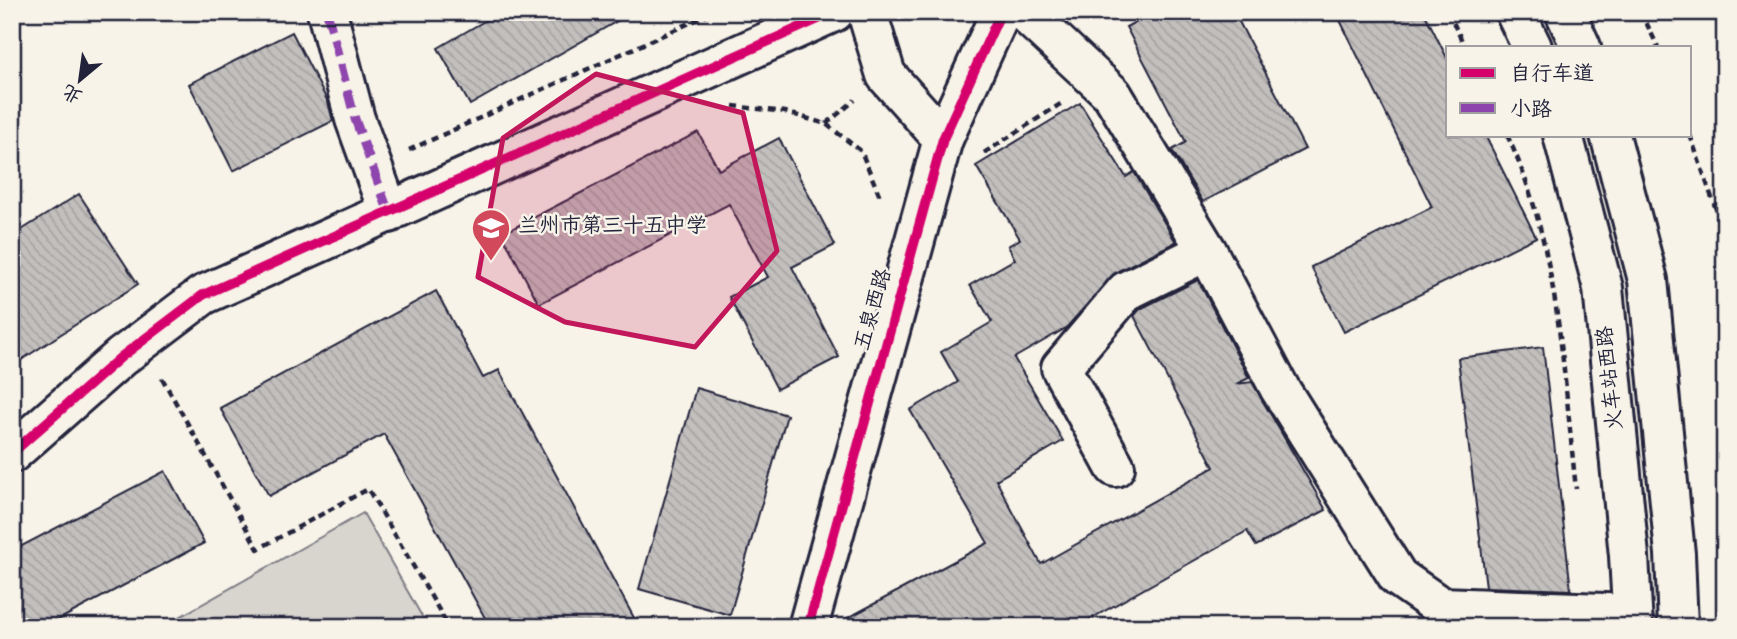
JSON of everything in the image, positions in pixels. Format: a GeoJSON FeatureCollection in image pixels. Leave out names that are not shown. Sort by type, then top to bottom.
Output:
{"type":"FeatureCollection","features":[{"type":"Feature","properties":{"kind":"street"},"geometry":{"type":"LineString","coordinates":[[327,12],[355,119],[389,213]]}},
{"type":"Feature","properties":{"kind":"street"},"geometry":{"type":"LineString","coordinates":[[867,12],[886,75],[943,139]]}},
{"type":"Feature","properties":{"kind":"street","name":"五泉西路"},"geometry":{"type":"LineString","coordinates":[[808,627],[943,139],[1001,12]]}},
{"type":"Feature","properties":{"kind":"street"},"geometry":{"type":"LineString","coordinates":[[1024,12],[1112,94],[1208,251],[1280,389],[1398,578],[1441,607],[1632,620]]}},
{"type":"Feature","properties":{"kind":"street"},"geometry":{"type":"LineString","coordinates":[[1515,12],[1532,46]]}},
{"type":"Feature","properties":{"kind":"street"},"geometry":{"type":"LineString","coordinates":[[1565,12],[1581,46]]}},
{"type":"Feature","properties":{"kind":"street"},"geometry":{"type":"LineString","coordinates":[[12,453],[141,341],[203,295],[830,15]]}},
{"type":"Feature","properties":{"kind":"street","name":"火车站西路"},"geometry":{"type":"LineString","coordinates":[[1563,136],[1603,288],[1629,556],[1632,620]]}},
{"type":"Feature","properties":{"kind":"street"},"geometry":{"type":"LineString","coordinates":[[1609,136],[1648,281],[1675,554],[1678,627]]}},
{"type":"Feature","properties":{"kind":"street"},"geometry":{"type":"LineString","coordinates":[[1115,467],[1061,368],[1126,291],[1208,251]]}},
{"type":"Feature","properties":{"kind":"path"},"geometry":{"type":"LineString","coordinates":[[1448,12],[1465,46]]}},
{"type":"Feature","properties":{"kind":"path"},"geometry":{"type":"LineString","coordinates":[[1641,12],[1658,46]]}},
{"type":"Feature","properties":{"kind":"path"},"geometry":{"type":"LineString","coordinates":[[730,105],[785,112],[826,124],[861,151],[886,210]]}},
{"type":"Feature","properties":{"kind":"path"},"geometry":{"type":"LineString","coordinates":[[1507,136],[1519,161],[1554,285],[1578,503]]}},
{"type":"Feature","properties":{"kind":"path"},"geometry":{"type":"LineString","coordinates":[[1690,136],[1725,235]]}},
{"type":"Feature","properties":{"kind":"path"},"geometry":{"type":"LineString","coordinates":[[141,341],[258,549],[368,489],[449,627]]}},
{"type":"Feature","properties":{"kind":"highlighted area"},"geometry":{"type":"Polygon","coordinates":[[[596,74],[743,113],[777,251],[695,347],[565,322],[478,277],[503,138],[596,74]]]}},
{"type":"Feature","properties":{"kind":"shaded area"},"geometry":{"type":"Polygon","coordinates":[[[363,513],[428,627],[162,627],[363,513]]]}},
{"type":"Feature","properties":{"kind":"building"},"geometry":{"type":"Polygon","coordinates":[[[500,12],[633,12],[470,105],[438,48],[500,12]]]}},
{"type":"Feature","properties":{"kind":"building"},"geometry":{"type":"Polygon","coordinates":[[[1154,12],[1234,12],[1305,149],[1203,202],[1172,150],[1186,142],[1126,27],[1154,12]]]}},
{"type":"Feature","properties":{"kind":"building"},"geometry":{"type":"Polygon","coordinates":[[[1336,12],[1424,12],[1446,56],[1446,136],[1486,136],[1536,237],[1344,332],[1311,267],[1432,207],[1336,12]]]}},
{"type":"Feature","properties":{"kind":"building"},"geometry":{"type":"Polygon","coordinates":[[[292,32],[328,102],[333,121],[233,171],[189,84],[292,32]]]}},
{"type":"Feature","properties":{"kind":"building"},"geometry":{"type":"Polygon","coordinates":[[[1080,103],[1126,177],[1134,172],[1176,242],[1116,272],[1066,328],[1014,358],[1063,441],[996,480],[1041,564],[1214,467],[1134,316],[1140,309],[1198,280],[1249,378],[1236,384],[1252,382],[1326,510],[1256,546],[1247,531],[1076,627],[831,627],[988,543],[910,410],[958,382],[941,352],[992,322],[970,285],[1015,259],[1008,246],[1020,239],[976,166],[1080,103]]]}},
{"type":"Feature","properties":{"kind":"building"},"geometry":{"type":"Polygon","coordinates":[[[698,132],[719,170],[779,138],[835,245],[792,267],[839,357],[777,389],[729,297],[768,277],[729,204],[539,304],[502,234],[698,132]]]}},
{"type":"Feature","properties":{"kind":"building"},"geometry":{"type":"Polygon","coordinates":[[[79,194],[138,284],[12,366],[12,236],[79,194]]]}},
{"type":"Feature","properties":{"kind":"building"},"geometry":{"type":"Polygon","coordinates":[[[436,291],[483,378],[499,370],[639,627],[490,627],[384,434],[269,496],[220,408],[436,291]]]}},
{"type":"Feature","properties":{"kind":"building"},"geometry":{"type":"Polygon","coordinates":[[[1543,347],[1571,590],[1486,587],[1458,358],[1543,347]]]}},
{"type":"Feature","properties":{"kind":"building"},"geometry":{"type":"Polygon","coordinates":[[[696,388],[787,415],[730,615],[639,589],[696,388]]]}},
{"type":"Feature","properties":{"kind":"building"},"geometry":{"type":"Polygon","coordinates":[[[165,471],[204,543],[45,627],[12,627],[12,551],[165,471]]]}},
{"type":"Feature","properties":{"kind":"marked path"},"geometry":{"type":"LineString","coordinates":[[327,12],[355,119],[389,213]]}},
{"type":"Feature","properties":{"kind":"cycle path"},"geometry":{"type":"LineString","coordinates":[[12,453],[121,357],[203,295],[834,12]]}},
{"type":"Feature","properties":{"kind":"cycle path"},"geometry":{"type":"LineString","coordinates":[[808,627],[943,139],[1001,12]]}},
{"type":"Feature","properties":{"kind":"place","name":"兰州市第三十五中学"},"geometry":{"type":"Point","coordinates":[491,262]}}]}
